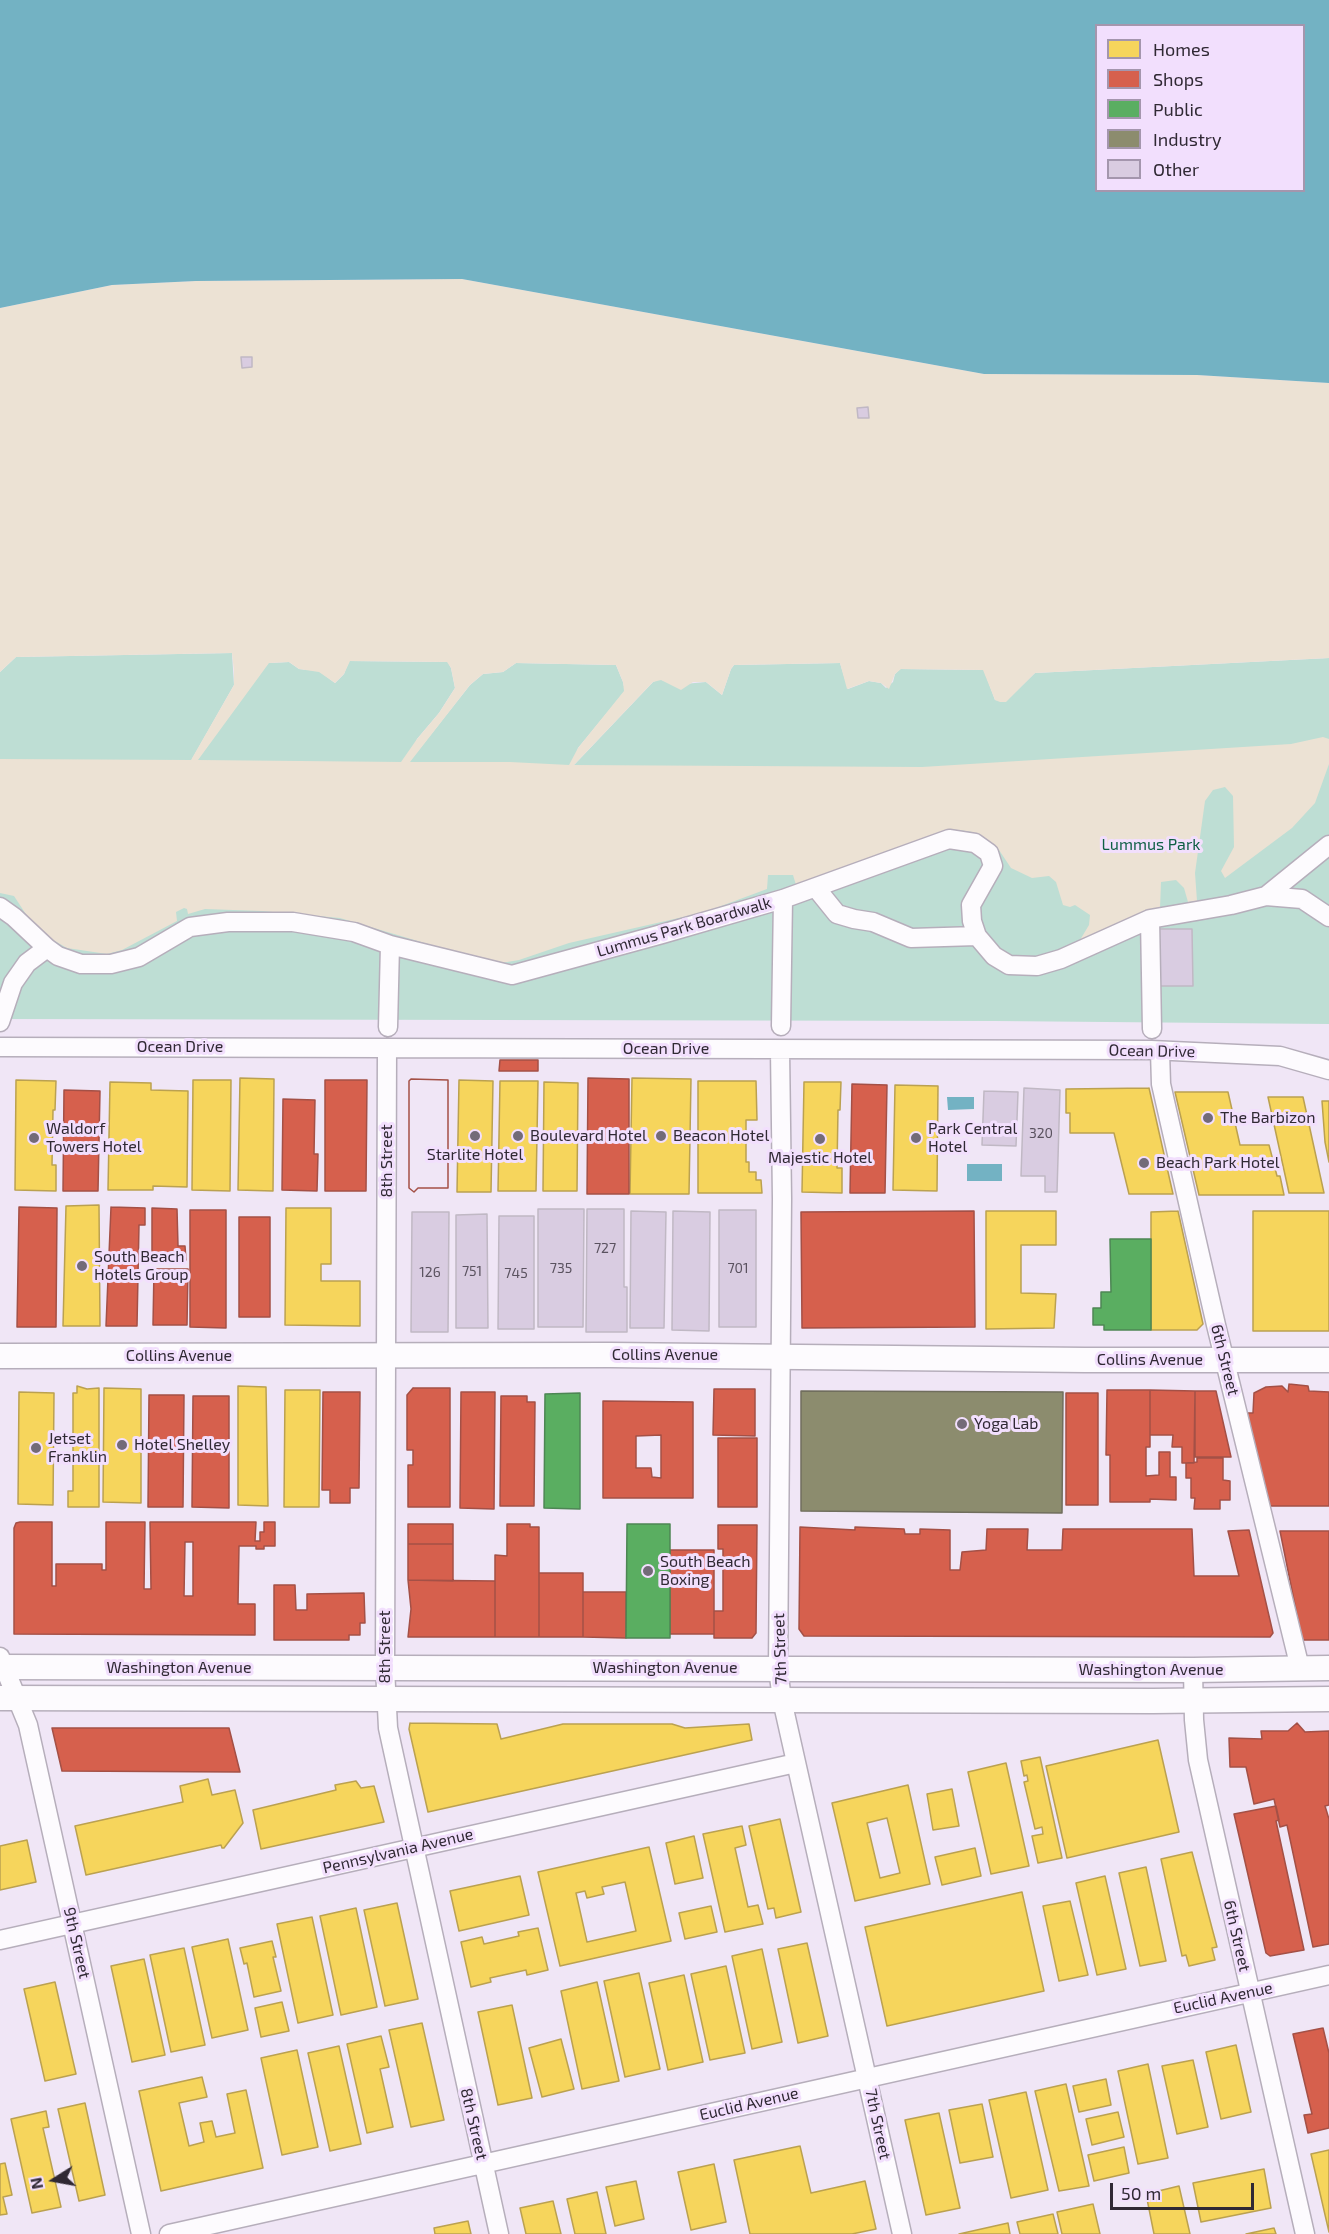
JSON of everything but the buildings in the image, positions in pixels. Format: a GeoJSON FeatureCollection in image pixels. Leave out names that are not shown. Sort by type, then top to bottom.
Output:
{"type":"FeatureCollection","features":[{"type":"Feature","properties":{"kind":"main road","name":"Collins Avenue"},"geometry":{"type":"LineString","coordinates":[[0,1356],[781,1356],[1329,1360]]}},
{"type":"Feature","properties":{"kind":"main road","name":"Washington Avenue"},"geometry":{"type":"LineString","coordinates":[[1,1664],[385,1668],[1193,1670],[1329,1668]]}},
{"type":"Feature","properties":{"kind":"main road","name":"Washington Avenue"},"geometry":{"type":"LineString","coordinates":[[9,1698],[1193,1701],[1329,1699]]}},
{"type":"Feature","properties":{"kind":"street","name":"Lummus Park Boardwalk"},"geometry":{"type":"LineString","coordinates":[[0,907],[58,956],[81,964],[111,964],[139,957],[190,927],[239,922],[293,922],[354,932],[390,945],[512,975],[662,934],[816,888],[949,839],[975,843],[988,853],[993,866],[971,905],[972,921],[977,936]]}},
{"type":"Feature","properties":{"kind":"street"},"geometry":{"type":"LineString","coordinates":[[1266,896],[1329,845]]}},
{"type":"Feature","properties":{"kind":"street"},"geometry":{"type":"LineString","coordinates":[[816,888],[837,914],[854,920],[873,922],[911,938],[977,936],[994,956],[1009,965],[1037,966],[1061,959],[1150,918],[1231,905],[1266,896],[1302,899],[1329,917]]}},
{"type":"Feature","properties":{"kind":"street"},"geometry":{"type":"LineString","coordinates":[[781,1026],[783,898]]}},
{"type":"Feature","properties":{"kind":"street"},"geometry":{"type":"LineString","coordinates":[[1150,918],[1152,1029]]}},
{"type":"Feature","properties":{"kind":"street"},"geometry":{"type":"LineString","coordinates":[[388,1027],[390,945]]}},
{"type":"Feature","properties":{"kind":"street"},"geometry":{"type":"LineString","coordinates":[[0,1022],[12,983],[27,963],[47,948]]}},
{"type":"Feature","properties":{"kind":"street","name":"Ocean Drive"},"geometry":{"type":"LineString","coordinates":[[0,1047],[1160,1051],[1280,1056],[1329,1070]]}},
{"type":"Feature","properties":{"kind":"street","name":"8th Street"},"geometry":{"type":"LineString","coordinates":[[387,1048],[385,1699],[388,1728],[413,1848],[499,2234]]}},
{"type":"Feature","properties":{"kind":"street","name":"7th Street"},"geometry":{"type":"LineString","coordinates":[[780,1050],[783,1199],[778,1668],[782,1700],[902,2234]]}},
{"type":"Feature","properties":{"kind":"street","name":"6th Street"},"geometry":{"type":"LineString","coordinates":[[1160,1051],[1161,1084],[1300,1668]]}},
{"type":"Feature","properties":{"kind":"street","name":"9th Street"},"geometry":{"type":"LineString","coordinates":[[1,1664],[9,1698],[28,1725],[141,2234]]}},
{"type":"Feature","properties":{"kind":"street","name":"6th Street"},"geometry":{"type":"LineString","coordinates":[[1193,1670],[1198,1760],[1305,2234]]}},
{"type":"Feature","properties":{"kind":"street","name":"Pennsylvania Avenue"},"geometry":{"type":"LineString","coordinates":[[0,1940],[796,1763]]}},
{"type":"Feature","properties":{"kind":"street","name":"Euclid Avenue"},"geometry":{"type":"LineString","coordinates":[[169,2234],[1329,1975]]}},
{"type":"Feature","properties":{"kind":"green space","name":"Lummus Park"},"geometry":{"type":"Polygon","coordinates":[[[232,653],[234,685],[192,759],[197,760],[268,663],[289,662],[299,669],[319,671],[335,683],[344,674],[349,661],[448,662],[455,688],[439,713],[417,739],[409,762],[470,685],[483,674],[503,672],[516,663],[616,665],[625,691],[578,748],[574,765],[653,682],[660,679],[673,685],[706,682],[722,695],[734,665],[840,663],[848,689],[869,681],[881,683],[886,688],[893,682],[895,674],[900,669],[984,670],[995,700],[1006,701],[1035,673],[1329,658],[1329,1024],[0,1019],[0,672],[16,657],[232,653]]]}},
{"type":"Feature","properties":{"kind":"sand"},"geometry":{"type":"Polygon","coordinates":[[[462,279],[984,374],[1197,375],[1329,383],[1329,658],[1035,673],[1006,702],[995,700],[983,670],[901,669],[895,674],[889,689],[881,683],[869,681],[847,689],[840,663],[734,665],[722,695],[706,682],[693,682],[681,690],[661,680],[653,682],[574,765],[922,767],[1291,744],[1323,737],[1329,739],[1329,764],[1315,803],[1292,828],[1225,878],[1221,871],[1234,847],[1233,796],[1225,787],[1213,790],[1205,801],[1195,873],[1197,901],[1188,902],[1184,888],[1176,880],[1161,882],[1160,909],[1121,922],[1080,940],[1089,925],[1090,915],[1075,905],[1070,907],[1063,905],[1056,882],[1049,876],[1032,878],[1011,868],[997,847],[972,832],[959,830],[889,850],[856,866],[796,885],[793,875],[768,875],[767,889],[705,912],[569,943],[519,960],[501,963],[340,918],[205,909],[188,914],[187,909],[184,908],[176,912],[177,921],[122,950],[107,954],[67,948],[35,928],[14,896],[0,893],[0,759],[191,760],[234,685],[234,671],[232,653],[16,657],[0,672],[0,308],[112,285],[196,281],[462,279]],[[350,661],[344,674],[335,683],[319,672],[299,669],[289,662],[269,663],[198,760],[401,762],[439,713],[455,688],[451,668],[447,662],[350,661]],[[516,663],[503,672],[483,674],[470,685],[410,762],[510,762],[569,765],[578,748],[624,691],[616,665],[516,663]]]}},
{"type":"Feature","properties":{"kind":"water"},"geometry":{"type":"Polygon","coordinates":[[[0,0],[1329,0],[1329,383],[1197,375],[984,374],[462,279],[196,281],[112,285],[0,308],[0,0]]]}},
{"type":"Feature","properties":{"kind":"water"},"geometry":{"type":"Polygon","coordinates":[[[947,1097],[974,1097],[974,1109],[948,1110],[947,1097]]]}},
{"type":"Feature","properties":{"kind":"water"},"geometry":{"type":"Polygon","coordinates":[[[967,1164],[1002,1164],[1002,1181],[967,1181],[967,1164]]]}},
{"type":"Feature","properties":{"kind":"place","name":"The Barbizon"},"geometry":{"type":"Point","coordinates":[1208,1118]}},
{"type":"Feature","properties":{"kind":"place","name":"Starlite Hotel"},"geometry":{"type":"Point","coordinates":[475,1136]}},
{"type":"Feature","properties":{"kind":"place","name":"Boulevard Hotel"},"geometry":{"type":"Point","coordinates":[518,1136]}},
{"type":"Feature","properties":{"kind":"place","name":"Beacon Hotel"},"geometry":{"type":"Point","coordinates":[661,1136]}},
{"type":"Feature","properties":{"kind":"place","name":"Waldorf Towers Hotel"},"geometry":{"type":"Point","coordinates":[34,1138]}},
{"type":"Feature","properties":{"kind":"place","name":"Park Central Hotel"},"geometry":{"type":"Point","coordinates":[916,1138]}},
{"type":"Feature","properties":{"kind":"place","name":"Majestic Hotel"},"geometry":{"type":"Point","coordinates":[820,1139]}},
{"type":"Feature","properties":{"kind":"place","name":"Beach Park Hotel"},"geometry":{"type":"Point","coordinates":[1144,1163]}},
{"type":"Feature","properties":{"kind":"place","name":"South Beach Hotels Group"},"geometry":{"type":"Point","coordinates":[82,1266]}},
{"type":"Feature","properties":{"kind":"place","name":"Yoga Lab"},"geometry":{"type":"Point","coordinates":[962,1424]}},
{"type":"Feature","properties":{"kind":"place","name":"Hotel Shelley"},"geometry":{"type":"Point","coordinates":[122,1445]}},
{"type":"Feature","properties":{"kind":"place","name":"Jetset Franklin"},"geometry":{"type":"Point","coordinates":[36,1448]}},
{"type":"Feature","properties":{"kind":"place","name":"South Beach Boxing"},"geometry":{"type":"Point","coordinates":[648,1571]}}]}
